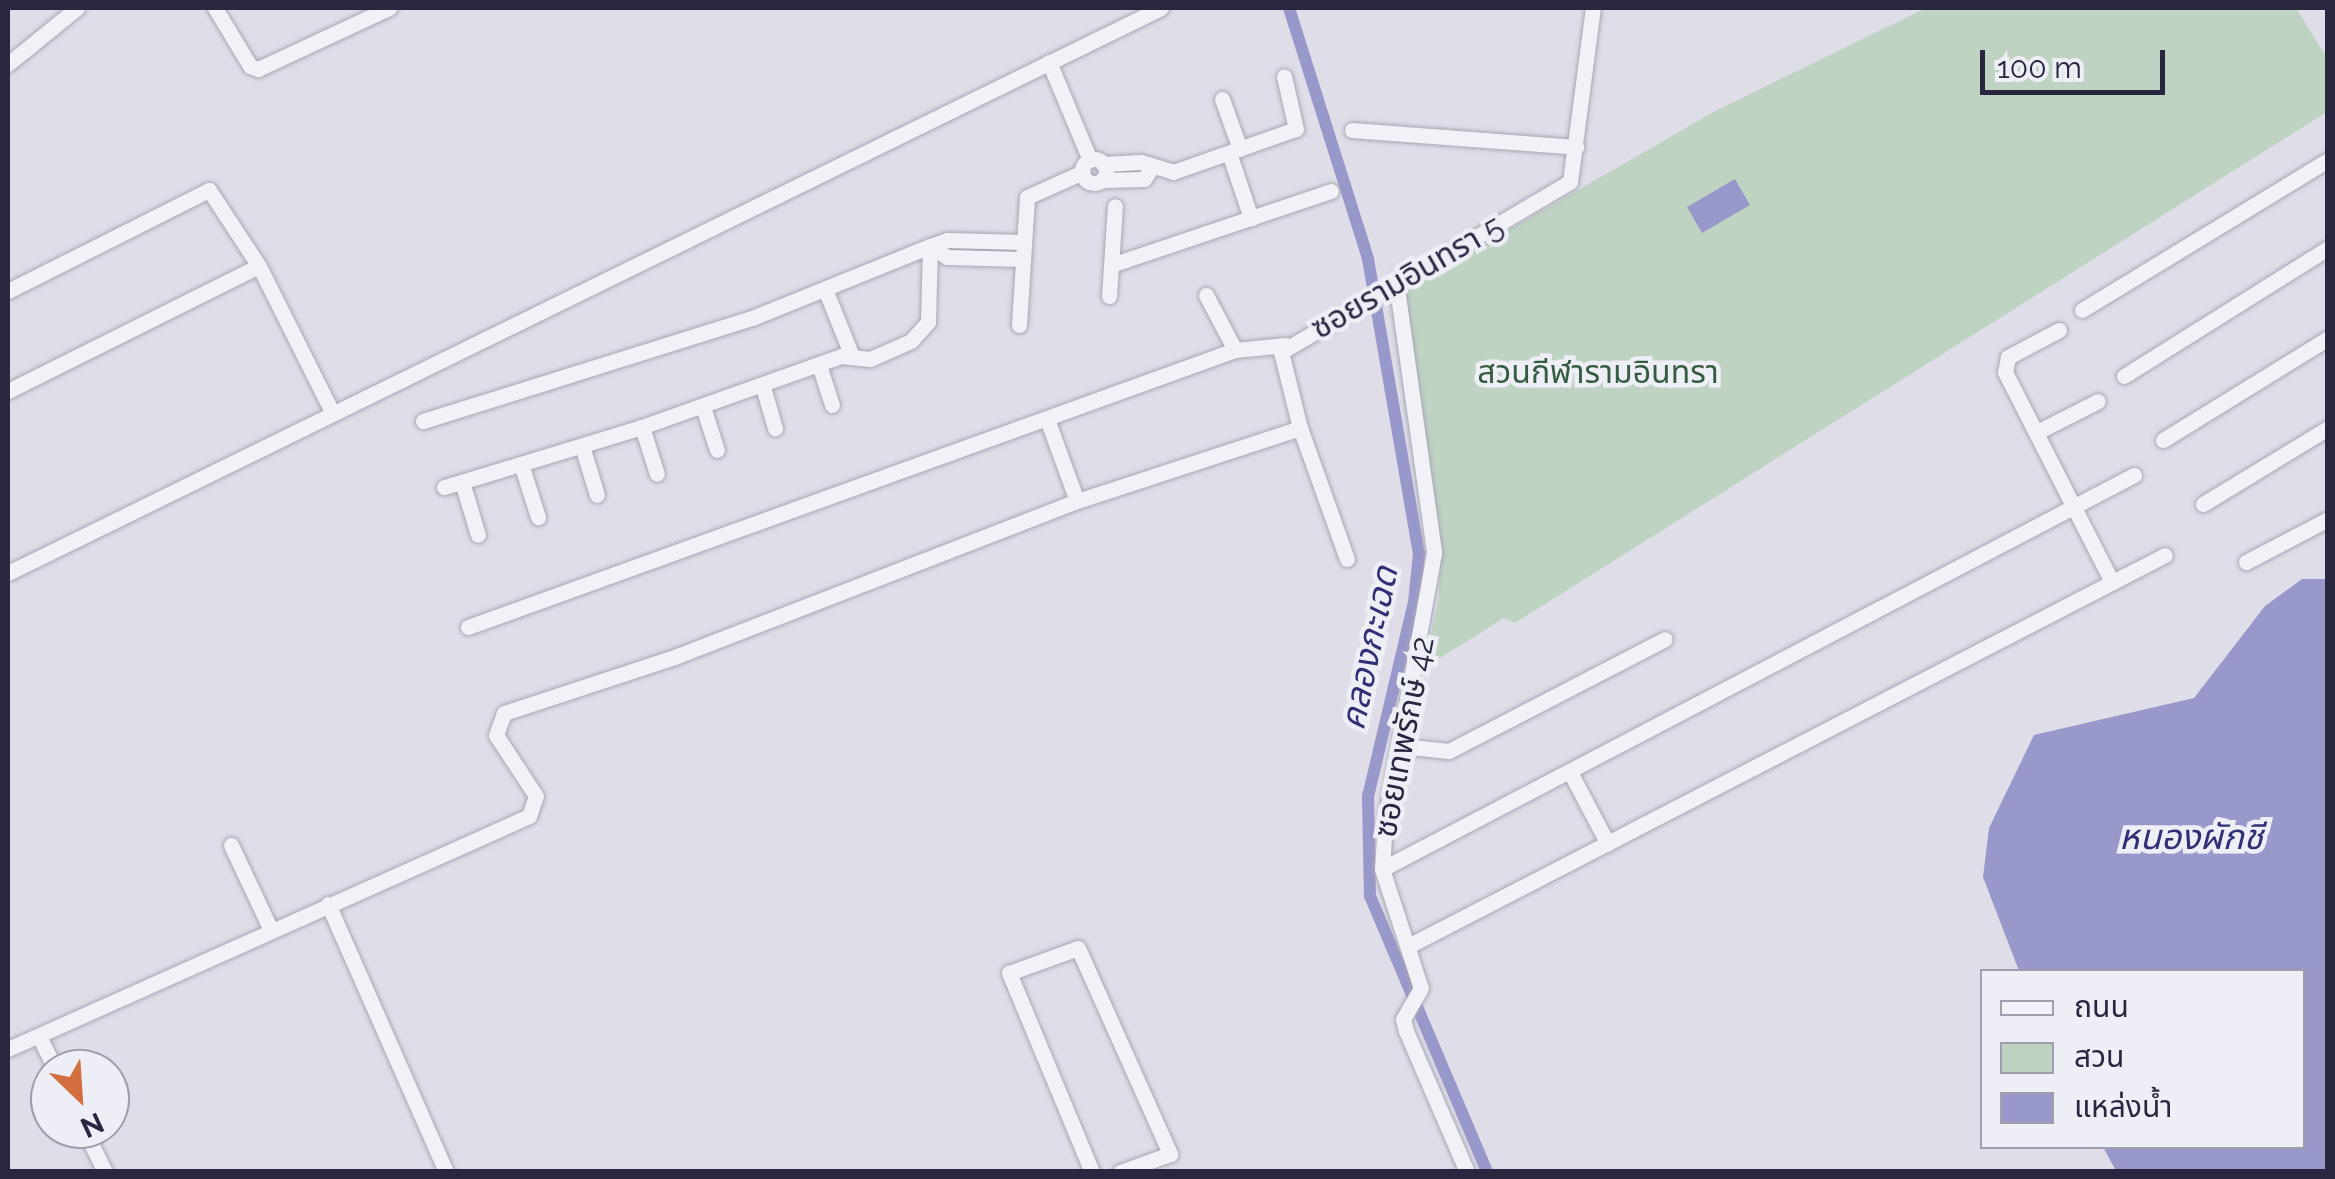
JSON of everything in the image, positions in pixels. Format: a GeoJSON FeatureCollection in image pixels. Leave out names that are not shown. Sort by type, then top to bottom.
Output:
{"type":"FeatureCollection","features":[{"type":"Feature","properties":{"kind":"street"},"geometry":{"type":"LineString","coordinates":[[8,64],[77,8]]}},
{"type":"Feature","properties":{"kind":"street"},"geometry":{"type":"LineString","coordinates":[[215,8],[250,66],[258,69],[389,8]]}},
{"type":"Feature","properties":{"kind":"street"},"geometry":{"type":"LineString","coordinates":[[8,573],[1161,8]]}},
{"type":"Feature","properties":{"kind":"street","name":"ซอยรามอินทรา 5"},"geometry":{"type":"LineString","coordinates":[[1348,560],[1281,367],[1286,345],[1570,182],[1593,8]]}},
{"type":"Feature","properties":{"kind":"street"},"geometry":{"type":"LineString","coordinates":[[1050,62],[1095,169]]}},
{"type":"Feature","properties":{"kind":"street"},"geometry":{"type":"LineString","coordinates":[[1019,325],[1027,197],[1095,169],[1144,178],[1150,170],[1173,172],[1300,126],[1284,76]]}},
{"type":"Feature","properties":{"kind":"street"},"geometry":{"type":"LineString","coordinates":[[1222,99],[1250,218]]}},
{"type":"Feature","properties":{"kind":"street"},"geometry":{"type":"LineString","coordinates":[[1352,130],[1576,147]]}},
{"type":"Feature","properties":{"kind":"street"},"geometry":{"type":"LineString","coordinates":[[2082,310],[2328,160]]}},
{"type":"Feature","properties":{"kind":"street"},"geometry":{"type":"LineString","coordinates":[[8,291],[209,190],[259,266],[332,412]]}},
{"type":"Feature","properties":{"kind":"street"},"geometry":{"type":"LineString","coordinates":[[1111,265],[1331,191]]}},
{"type":"Feature","properties":{"kind":"street"},"geometry":{"type":"LineString","coordinates":[[1108,296],[1115,206]]}},
{"type":"Feature","properties":{"kind":"street"},"geometry":{"type":"LineString","coordinates":[[423,421],[650,352],[947,240],[1024,242]]}},
{"type":"Feature","properties":{"kind":"street"},"geometry":{"type":"LineString","coordinates":[[930,246],[948,257],[1022,259]]}},
{"type":"Feature","properties":{"kind":"street"},"geometry":{"type":"LineString","coordinates":[[444,487],[762,388],[820,364],[852,356],[870,359],[924,334],[930,246]]}},
{"type":"Feature","properties":{"kind":"street"},"geometry":{"type":"LineString","coordinates":[[2124,376],[2328,248]]}},
{"type":"Feature","properties":{"kind":"street"},"geometry":{"type":"LineString","coordinates":[[8,392],[259,266]]}},
{"type":"Feature","properties":{"kind":"street","name":"ซอยเทพรักษ์ 42"},"geometry":{"type":"LineString","coordinates":[[1396,282],[1434,553],[1382,869],[1420,982],[1418,997],[1406,1012],[1406,1030],[1467,1172]]}},
{"type":"Feature","properties":{"kind":"street"},"geometry":{"type":"LineString","coordinates":[[825,288],[852,356]]}},
{"type":"Feature","properties":{"kind":"street"},"geometry":{"type":"LineString","coordinates":[[1206,295],[1236,350]]}},
{"type":"Feature","properties":{"kind":"street"},"geometry":{"type":"LineString","coordinates":[[2059,330],[2004,364],[2111,580]]}},
{"type":"Feature","properties":{"kind":"street"},"geometry":{"type":"LineString","coordinates":[[2163,440],[2328,338]]}},
{"type":"Feature","properties":{"kind":"street"},"geometry":{"type":"LineString","coordinates":[[468,627],[1236,350],[1255,345],[1286,345]]}},
{"type":"Feature","properties":{"kind":"street"},"geometry":{"type":"LineString","coordinates":[[820,364],[832,404]]}},
{"type":"Feature","properties":{"kind":"street"},"geometry":{"type":"LineString","coordinates":[[762,388],[775,428]]}},
{"type":"Feature","properties":{"kind":"street"},"geometry":{"type":"LineString","coordinates":[[2037,432],[2098,401]]}},
{"type":"Feature","properties":{"kind":"street"},"geometry":{"type":"LineString","coordinates":[[703,407],[717,450]]}},
{"type":"Feature","properties":{"kind":"street"},"geometry":{"type":"LineString","coordinates":[[1048,419],[1077,501]]}},
{"type":"Feature","properties":{"kind":"street"},"geometry":{"type":"LineString","coordinates":[[642,427],[657,474]]}},
{"type":"Feature","properties":{"kind":"street"},"geometry":{"type":"LineString","coordinates":[[8,1049],[270,928],[529,816],[536,796],[496,734],[504,712],[677,656],[1077,501],[1300,428]]}},
{"type":"Feature","properties":{"kind":"street"},"geometry":{"type":"LineString","coordinates":[[2204,504],[2328,428]]}},
{"type":"Feature","properties":{"kind":"street"},"geometry":{"type":"LineString","coordinates":[[582,446],[597,495]]}},
{"type":"Feature","properties":{"kind":"street"},"geometry":{"type":"LineString","coordinates":[[521,464],[538,517]]}},
{"type":"Feature","properties":{"kind":"street"},"geometry":{"type":"LineString","coordinates":[[1382,869],[2134,476]]}},
{"type":"Feature","properties":{"kind":"street"},"geometry":{"type":"LineString","coordinates":[[462,482],[478,534]]}},
{"type":"Feature","properties":{"kind":"street"},"geometry":{"type":"LineString","coordinates":[[2246,562],[2328,520]]}},
{"type":"Feature","properties":{"kind":"street"},"geometry":{"type":"LineString","coordinates":[[1414,943],[2165,554]]}},
{"type":"Feature","properties":{"kind":"street"},"geometry":{"type":"LineString","coordinates":[[1402,746],[1449,751],[1665,639]]}},
{"type":"Feature","properties":{"kind":"street"},"geometry":{"type":"LineString","coordinates":[[1570,772],[1608,844]]}},
{"type":"Feature","properties":{"kind":"street"},"geometry":{"type":"LineString","coordinates":[[231,845],[270,928]]}},
{"type":"Feature","properties":{"kind":"street"},"geometry":{"type":"LineString","coordinates":[[1383,850],[1412,854]]}},
{"type":"Feature","properties":{"kind":"street"},"geometry":{"type":"LineString","coordinates":[[328,904],[446,1172]]}},
{"type":"Feature","properties":{"kind":"street"},"geometry":{"type":"LineString","coordinates":[[1092,1172],[1009,973],[1078,948],[1170,1154],[1120,1172]]}},
{"type":"Feature","properties":{"kind":"street"},"geometry":{"type":"LineString","coordinates":[[38,1036],[45,1049]]}},
{"type":"Feature","properties":{"kind":"street"},"geometry":{"type":"LineString","coordinates":[[94,1149],[105,1172]]}},
{"type":"Feature","properties":{"kind":"green space","name":"สวนกีฬารามอินทรา"},"geometry":{"type":"Polygon","coordinates":[[[1926,8],[2296,8],[2327,58],[2327,112],[1515,623],[1504,618],[1424,668],[1439,597],[1440,553],[1401,292],[1717,110],[1926,8]]]}},
{"type":"Feature","properties":{"kind":"water"},"geometry":{"type":"Polygon","coordinates":[[[1735,179],[1750,205],[1702,233],[1687,207],[1735,179]]]}},
{"type":"Feature","properties":{"kind":"water","name":"หนองผักชี"},"geometry":{"type":"Polygon","coordinates":[[[2302,579],[2328,579],[2327,1171],[2116,1171],[2104,1149],[2305,1149],[2305,969],[2018,969],[1983,877],[1989,828],[2034,735],[2194,698],[2265,606],[2302,579]]]}},
{"type":"Feature","properties":{"kind":"waterway","name":"คลองกะเฉด"},"geometry":{"type":"LineString","coordinates":[[1289,8],[1368,259],[1419,553],[1414,602],[1368,796],[1370,896],[1487,1172]]}}]}
